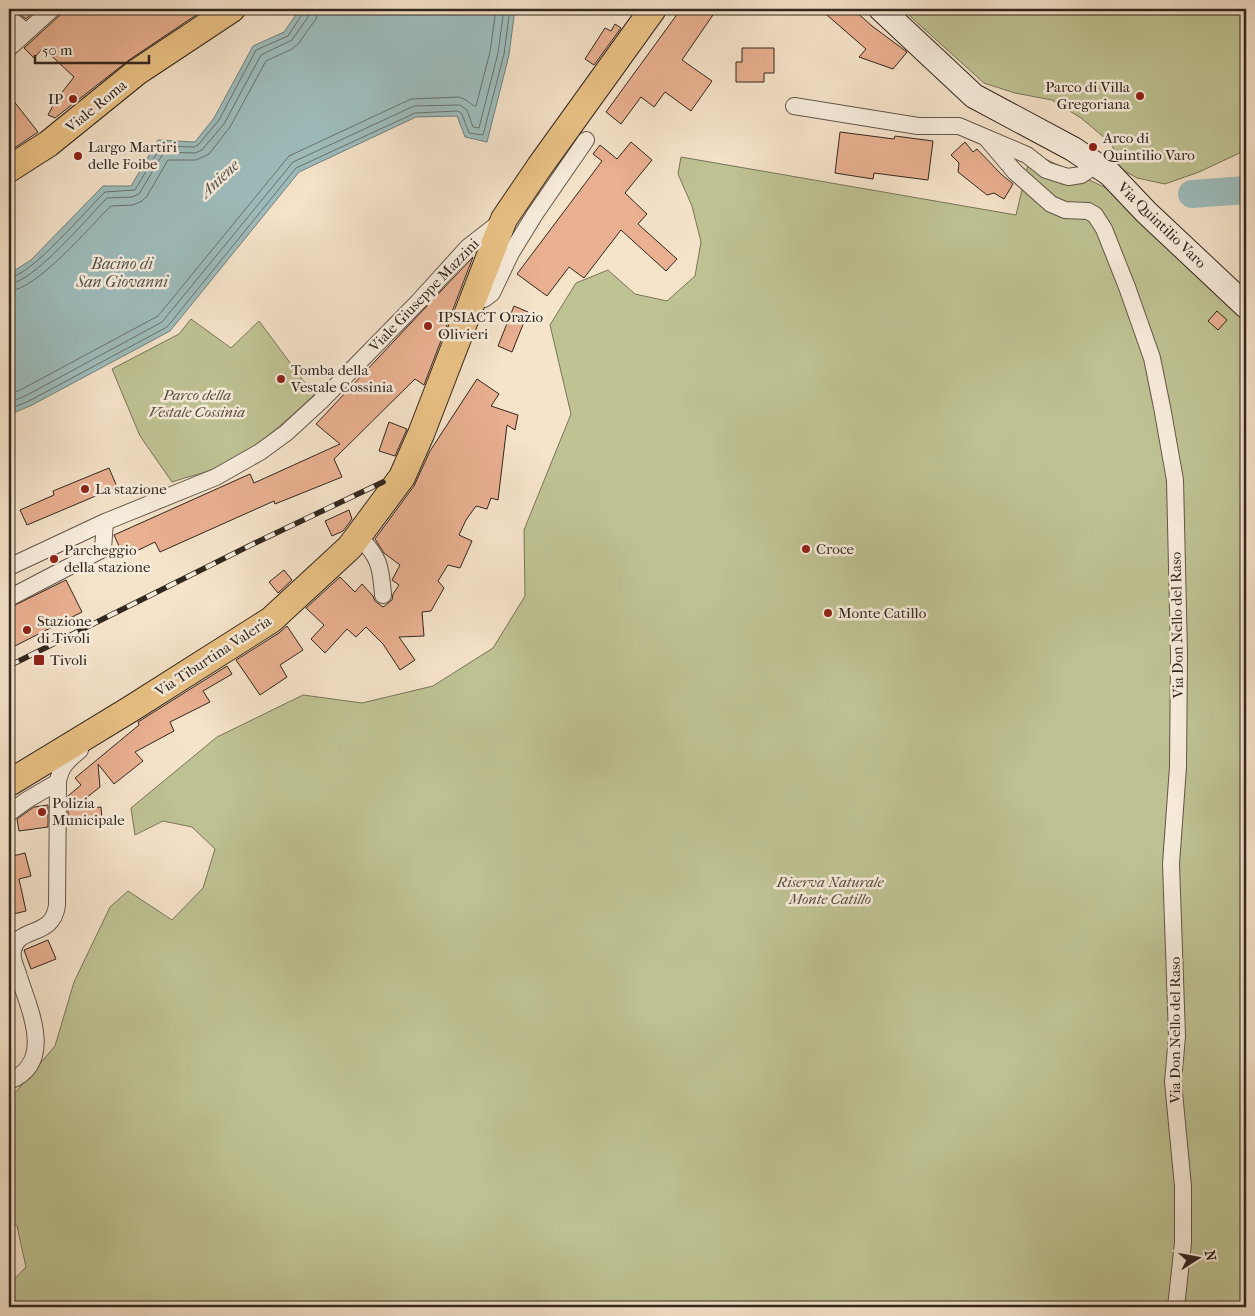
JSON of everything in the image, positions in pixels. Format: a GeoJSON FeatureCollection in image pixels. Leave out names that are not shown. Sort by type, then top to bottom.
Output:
{"type":"FeatureCollection","features":[{"type":"Feature","properties":{"kind":"main road","name":"Viale Roma"},"geometry":{"type":"LineString","coordinates":[[9,169],[62,134],[137,72],[232,9]]}},
{"type":"Feature","properties":{"kind":"main road","name":"Viale Giuseppe Mazzini"},"geometry":{"type":"LineString","coordinates":[[504,219],[653,9]]}},
{"type":"Feature","properties":{"kind":"main road","name":"Via Quintilio Varo"},"geometry":{"type":"LineString","coordinates":[[881,9],[974,96],[1074,149],[1110,174],[1146,212],[1246,306]]}},
{"type":"Feature","properties":{"kind":"main road","name":"Via Tiburtina Valeria"},"geometry":{"type":"LineString","coordinates":[[9,783],[271,620],[350,547],[402,477],[421,434],[504,219]]}},
{"type":"Feature","properties":{"kind":"street"},"geometry":{"type":"LineString","coordinates":[[9,48],[52,9]]}},
{"type":"Feature","properties":{"kind":"street"},"geometry":{"type":"LineString","coordinates":[[9,18],[26,32]]}},
{"type":"Feature","properties":{"kind":"street"},"geometry":{"type":"LineString","coordinates":[[794,106],[918,126],[959,126],[1027,155],[1046,170],[1068,178],[1081,175],[1096,165]]}},
{"type":"Feature","properties":{"kind":"street","name":"Via Don Nello del Raso"},"geometry":{"type":"LineString","coordinates":[[988,138],[1015,172],[1051,204],[1064,210],[1088,212],[1095,215],[1104,229],[1128,287],[1152,358],[1174,480],[1179,654],[1178,767],[1171,864],[1177,1036],[1173,1082],[1183,1186],[1182,1243],[1176,1307]]}},
{"type":"Feature","properties":{"kind":"street"},"geometry":{"type":"LineString","coordinates":[[472,300],[482,300],[492,293],[511,253],[535,214],[586,140]]}},
{"type":"Feature","properties":{"kind":"street","name":"Viale Giuseppe Mazzini"},"geometry":{"type":"LineString","coordinates":[[9,567],[105,522],[230,470],[250,459],[278,439],[330,392],[419,302],[468,247],[504,219]]}},
{"type":"Feature","properties":{"kind":"street"},"geometry":{"type":"LineString","coordinates":[[9,598],[103,550],[105,522]]}},
{"type":"Feature","properties":{"kind":"street"},"geometry":{"type":"LineString","coordinates":[[358,536],[377,559],[382,576],[383,595]]}},
{"type":"Feature","properties":{"kind":"street"},"geometry":{"type":"LineString","coordinates":[[9,1081],[29,1067],[34,1057],[36,1046],[32,1023],[13,974],[13,955],[15,946],[27,934],[50,924],[56,914],[58,782],[61,770],[69,759],[129,710]]}},
{"type":"Feature","properties":{"kind":"street"},"geometry":{"type":"LineString","coordinates":[[9,813],[18,805],[58,782]]}},
{"type":"Feature","properties":{"kind":"green space","name":"Parco di Villa Gregoriana"},"geometry":{"type":"Polygon","coordinates":[[[902,9],[1246,9],[1246,150],[1199,172],[1165,184],[1137,178],[1118,167],[1112,144],[1081,118],[1052,100],[1015,93],[984,83],[902,9]]]}},
{"type":"Feature","properties":{"kind":"green space","name":"Riserva Naturale Monte Catillo"},"geometry":{"type":"Polygon","coordinates":[[[1031,152],[1106,188],[1164,245],[1246,318],[1246,1307],[9,1307],[9,1285],[26,1267],[17,1226],[9,1217],[9,1100],[55,1046],[74,982],[110,907],[128,891],[172,920],[203,888],[215,849],[192,827],[163,821],[135,835],[131,808],[217,737],[303,695],[362,703],[433,686],[493,648],[525,596],[524,530],[571,414],[550,325],[576,283],[608,270],[635,294],[667,301],[695,276],[701,242],[692,206],[678,174],[681,157],[1016,215],[1031,152]]]}},
{"type":"Feature","properties":{"kind":"green space","name":"Parco della Vestale Cossinia"},"geometry":{"type":"Polygon","coordinates":[[[191,319],[231,348],[259,321],[314,395],[256,445],[230,461],[205,472],[172,482],[140,436],[112,369],[179,334],[191,319]]]}},
{"type":"Feature","properties":{"kind":"water","name":"Bacino di San Giovanni"},"geometry":{"type":"Polygon","coordinates":[[[300,9],[515,9],[509,55],[487,142],[465,137],[457,116],[416,117],[299,172],[170,331],[32,405],[9,415],[9,274],[31,260],[103,186],[131,186],[158,140],[195,142],[214,118],[253,46],[284,32],[300,9]]]}},
{"type":"Feature","properties":{"kind":"building"},"geometry":{"type":"Polygon","coordinates":[[[12,9],[37,9],[26,19],[12,9]]]}},
{"type":"Feature","properties":{"kind":"building"},"geometry":{"type":"Polygon","coordinates":[[[62,9],[205,9],[129,60],[55,118],[48,115],[56,100],[74,77],[43,48],[34,58],[24,48],[59,16],[62,9]]]}},
{"type":"Feature","properties":{"kind":"building"},"geometry":{"type":"Polygon","coordinates":[[[681,9],[717,9],[682,60],[712,81],[691,111],[665,92],[654,107],[641,97],[621,124],[606,112],[681,9]]]}},
{"type":"Feature","properties":{"kind":"building"},"geometry":{"type":"Polygon","coordinates":[[[820,9],[853,9],[907,52],[893,69],[859,57],[866,49],[820,9]]]}},
{"type":"Feature","properties":{"kind":"building"},"geometry":{"type":"Polygon","coordinates":[[[615,24],[621,28],[594,65],[585,59],[605,28],[611,31],[615,24]]]}},
{"type":"Feature","properties":{"kind":"building"},"geometry":{"type":"Polygon","coordinates":[[[742,48],[774,48],[774,73],[764,73],[764,82],[736,82],[736,62],[742,62],[742,48]]]}},
{"type":"Feature","properties":{"kind":"building"},"geometry":{"type":"Polygon","coordinates":[[[9,95],[38,132],[13,149],[9,143],[9,95]]]}},
{"type":"Feature","properties":{"kind":"building"},"geometry":{"type":"Polygon","coordinates":[[[840,132],[894,139],[895,136],[933,141],[928,180],[874,173],[873,179],[835,173],[840,132]]]}},
{"type":"Feature","properties":{"kind":"building"},"geometry":{"type":"Polygon","coordinates":[[[631,142],[652,160],[625,193],[647,214],[638,224],[677,259],[666,271],[621,230],[584,278],[569,267],[547,296],[517,274],[602,161],[593,154],[600,145],[617,159],[631,142]]]}},
{"type":"Feature","properties":{"kind":"building"},"geometry":{"type":"Polygon","coordinates":[[[965,142],[973,152],[977,149],[1013,184],[1004,199],[994,193],[987,195],[958,172],[959,163],[951,155],[965,142]]]}},
{"type":"Feature","properties":{"kind":"building"},"geometry":{"type":"Polygon","coordinates":[[[473,257],[424,385],[415,379],[334,459],[342,477],[275,504],[274,501],[160,552],[155,542],[124,557],[114,535],[250,474],[254,483],[340,444],[316,424],[473,257]]]}},
{"type":"Feature","properties":{"kind":"building"},"geometry":{"type":"Polygon","coordinates":[[[514,306],[528,312],[512,352],[498,346],[514,306]]]}},
{"type":"Feature","properties":{"kind":"building"},"geometry":{"type":"Polygon","coordinates":[[[1217,311],[1227,320],[1218,330],[1208,321],[1217,311]]]}},
{"type":"Feature","properties":{"kind":"building"},"geometry":{"type":"Polygon","coordinates":[[[477,379],[499,394],[491,406],[518,415],[515,430],[507,425],[498,500],[491,498],[487,509],[476,506],[466,520],[459,535],[472,541],[460,568],[448,565],[438,581],[444,588],[431,611],[422,612],[424,636],[399,637],[415,660],[400,670],[383,644],[366,627],[356,637],[347,629],[325,653],[311,639],[324,625],[306,608],[340,577],[355,592],[362,584],[375,601],[383,607],[392,600],[393,594],[399,585],[392,580],[400,565],[384,553],[375,539],[414,486],[430,451],[477,379]]]}},
{"type":"Feature","properties":{"kind":"building"},"geometry":{"type":"Polygon","coordinates":[[[389,422],[407,429],[395,456],[379,451],[389,422]]]}},
{"type":"Feature","properties":{"kind":"building","name":"La stazione"},"geometry":{"type":"Polygon","coordinates":[[[109,468],[117,487],[27,525],[20,510],[54,495],[53,491],[109,468]]]}},
{"type":"Feature","properties":{"kind":"building"},"geometry":{"type":"Polygon","coordinates":[[[349,510],[352,519],[343,531],[332,536],[325,521],[349,510]]]}},
{"type":"Feature","properties":{"kind":"building"},"geometry":{"type":"Polygon","coordinates":[[[284,570],[292,580],[278,593],[269,582],[284,570]]]}},
{"type":"Feature","properties":{"kind":"building","name":"Stazione di Tivoli"},"geometry":{"type":"Polygon","coordinates":[[[66,580],[82,612],[9,649],[9,608],[66,580]]]}},
{"type":"Feature","properties":{"kind":"building"},"geometry":{"type":"Polygon","coordinates":[[[287,626],[303,650],[280,665],[287,677],[260,695],[236,660],[287,626]]]}},
{"type":"Feature","properties":{"kind":"building"},"geometry":{"type":"Polygon","coordinates":[[[227,666],[232,674],[203,691],[210,702],[170,722],[174,731],[135,752],[143,761],[114,784],[98,764],[100,787],[71,810],[101,807],[102,820],[68,825],[68,796],[81,785],[75,778],[139,725],[138,722],[227,666]]]}},
{"type":"Feature","properties":{"kind":"building"},"geometry":{"type":"Polygon","coordinates":[[[48,805],[48,827],[19,831],[17,819],[34,807],[48,805]]]}},
{"type":"Feature","properties":{"kind":"building"},"geometry":{"type":"Polygon","coordinates":[[[25,853],[31,876],[19,879],[26,911],[9,915],[9,857],[25,853]]]}},
{"type":"Feature","properties":{"kind":"building"},"geometry":{"type":"Polygon","coordinates":[[[48,940],[56,959],[31,969],[24,950],[48,940]]]}},
{"type":"Feature","properties":{"kind":"waterway","name":"Aniene"},"geometry":{"type":"LineString","coordinates":[[1192,194],[1246,190]]}},
{"type":"Feature","properties":{"kind":"railway"},"geometry":{"type":"LineString","coordinates":[[9,666],[255,543],[383,482]]}},
{"type":"Feature","properties":{"kind":"place","name":"Parco di Villa Gregoriana"},"geometry":{"type":"Point","coordinates":[1140,96]}},
{"type":"Feature","properties":{"kind":"place","name":"IP"},"geometry":{"type":"Point","coordinates":[73,99]}},
{"type":"Feature","properties":{"kind":"place","name":"Arco di Quintilio Varo"},"geometry":{"type":"Point","coordinates":[1093,147]}},
{"type":"Feature","properties":{"kind":"place","name":"Largo Martiri delle Foibe"},"geometry":{"type":"Point","coordinates":[78,156]}},
{"type":"Feature","properties":{"kind":"place","name":"IPSIACT Orazio Olivieri"},"geometry":{"type":"Point","coordinates":[428,326]}},
{"type":"Feature","properties":{"kind":"place","name":"Tomba della Vestale Cossinia"},"geometry":{"type":"Point","coordinates":[281,379]}},
{"type":"Feature","properties":{"kind":"place","name":"La stazione"},"geometry":{"type":"Point","coordinates":[85,489]}},
{"type":"Feature","properties":{"kind":"place","name":"Croce"},"geometry":{"type":"Point","coordinates":[806,549]}},
{"type":"Feature","properties":{"kind":"place","name":"Parcheggio della stazione"},"geometry":{"type":"Point","coordinates":[54,559]}},
{"type":"Feature","properties":{"kind":"place","name":"Monte Catillo"},"geometry":{"type":"Point","coordinates":[828,613]}},
{"type":"Feature","properties":{"kind":"place","name":"Stazione di Tivoli"},"geometry":{"type":"Point","coordinates":[27,630]}},
{"type":"Feature","properties":{"kind":"place","name":"Tivoli"},"geometry":{"type":"Point","coordinates":[39,660]}},
{"type":"Feature","properties":{"kind":"place","name":"Polizia Municipale"},"geometry":{"type":"Point","coordinates":[42,812]}}]}
